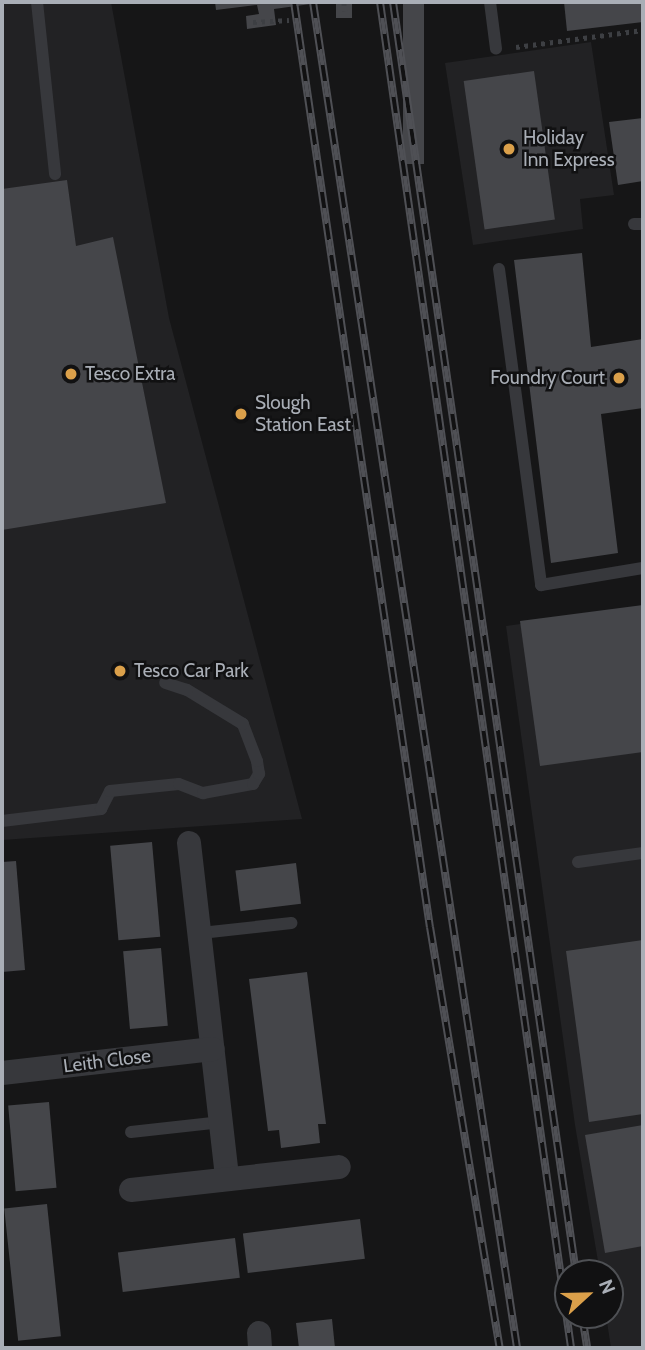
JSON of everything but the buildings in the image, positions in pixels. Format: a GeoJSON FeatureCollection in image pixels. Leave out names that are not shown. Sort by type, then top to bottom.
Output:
{"type":"FeatureCollection","features":[{"type":"Feature","properties":{"kind":"street"},"geometry":{"type":"LineString","coordinates":[[189,843],[227,1177]]}},
{"type":"Feature","properties":{"kind":"street","name":"Leith Close"},"geometry":{"type":"LineString","coordinates":[[2,1073],[213,1049]]}},
{"type":"Feature","properties":{"kind":"street"},"geometry":{"type":"LineString","coordinates":[[131,1190],[227,1177],[339,1167]]}},
{"type":"Feature","properties":{"kind":"lane"},"geometry":{"type":"LineString","coordinates":[[37,2],[55,174]]}},
{"type":"Feature","properties":{"kind":"lane"},"geometry":{"type":"LineString","coordinates":[[490,2],[496,49]]}},
{"type":"Feature","properties":{"kind":"lane"},"geometry":{"type":"LineString","coordinates":[[499,269],[541,585],[643,568]]}},
{"type":"Feature","properties":{"kind":"lane"},"geometry":{"type":"LineString","coordinates":[[2,821],[101,809],[110,791],[179,784],[204,793],[253,784],[259,774],[257,761],[243,724],[187,690],[164,683]]}},
{"type":"Feature","properties":{"kind":"lane"},"geometry":{"type":"LineString","coordinates":[[579,862],[643,853]]}},
{"type":"Feature","properties":{"kind":"lane"},"geometry":{"type":"LineString","coordinates":[[201,933],[291,923]]}},
{"type":"Feature","properties":{"kind":"lane"},"geometry":{"type":"LineString","coordinates":[[131,1132],[220,1122]]}},
{"type":"Feature","properties":{"kind":"path"},"geometry":{"type":"LineString","coordinates":[[345,2],[345,11]]}},
{"type":"Feature","properties":{"kind":"path"},"geometry":{"type":"LineString","coordinates":[[253,22],[289,20]]}},
{"type":"Feature","properties":{"kind":"path"},"geometry":{"type":"LineString","coordinates":[[496,49],[643,30]]}},
{"type":"Feature","properties":{"kind":"shaded area"},"geometry":{"type":"Polygon","coordinates":[[[2,2],[111,2],[169,318],[302,819],[2,840],[2,2]]]}},
{"type":"Feature","properties":{"kind":"shaded area"},"geometry":{"type":"Polygon","coordinates":[[[591,42],[614,195],[580,199],[583,229],[473,245],[445,63],[591,42]]]}},
{"type":"Feature","properties":{"kind":"shaded area"},"geometry":{"type":"Polygon","coordinates":[[[643,606],[643,1348],[611,1348],[608,1329],[624,1329],[624,1259],[598,1259],[575,1125],[506,626],[643,606]]]}},
{"type":"Feature","properties":{"kind":"railway"},"geometry":{"type":"LineString","coordinates":[[294,2],[430,927],[500,1348]]}},
{"type":"Feature","properties":{"kind":"railway"},"geometry":{"type":"LineString","coordinates":[[313,2],[517,1348]]}},
{"type":"Feature","properties":{"kind":"railway"},"geometry":{"type":"LineString","coordinates":[[380,2],[571,1348]]}},
{"type":"Feature","properties":{"kind":"railway"},"geometry":{"type":"LineString","coordinates":[[393,2],[574,1259]]}},
{"type":"Feature","properties":{"kind":"railway"},"geometry":{"type":"LineString","coordinates":[[584,1329],[587,1348]]}},
{"type":"Feature","properties":{"kind":"place","name":"Holiday Inn Express"},"geometry":{"type":"Point","coordinates":[509,149]}},
{"type":"Feature","properties":{"kind":"place","name":"Tesco Extra"},"geometry":{"type":"Point","coordinates":[71,374]}},
{"type":"Feature","properties":{"kind":"place","name":"Foundry Court"},"geometry":{"type":"Point","coordinates":[619,378]}},
{"type":"Feature","properties":{"kind":"place","name":"Slough Station East"},"geometry":{"type":"Point","coordinates":[241,414]}},
{"type":"Feature","properties":{"kind":"place","name":"Tesco Car Park"},"geometry":{"type":"Point","coordinates":[120,671]}}]}
